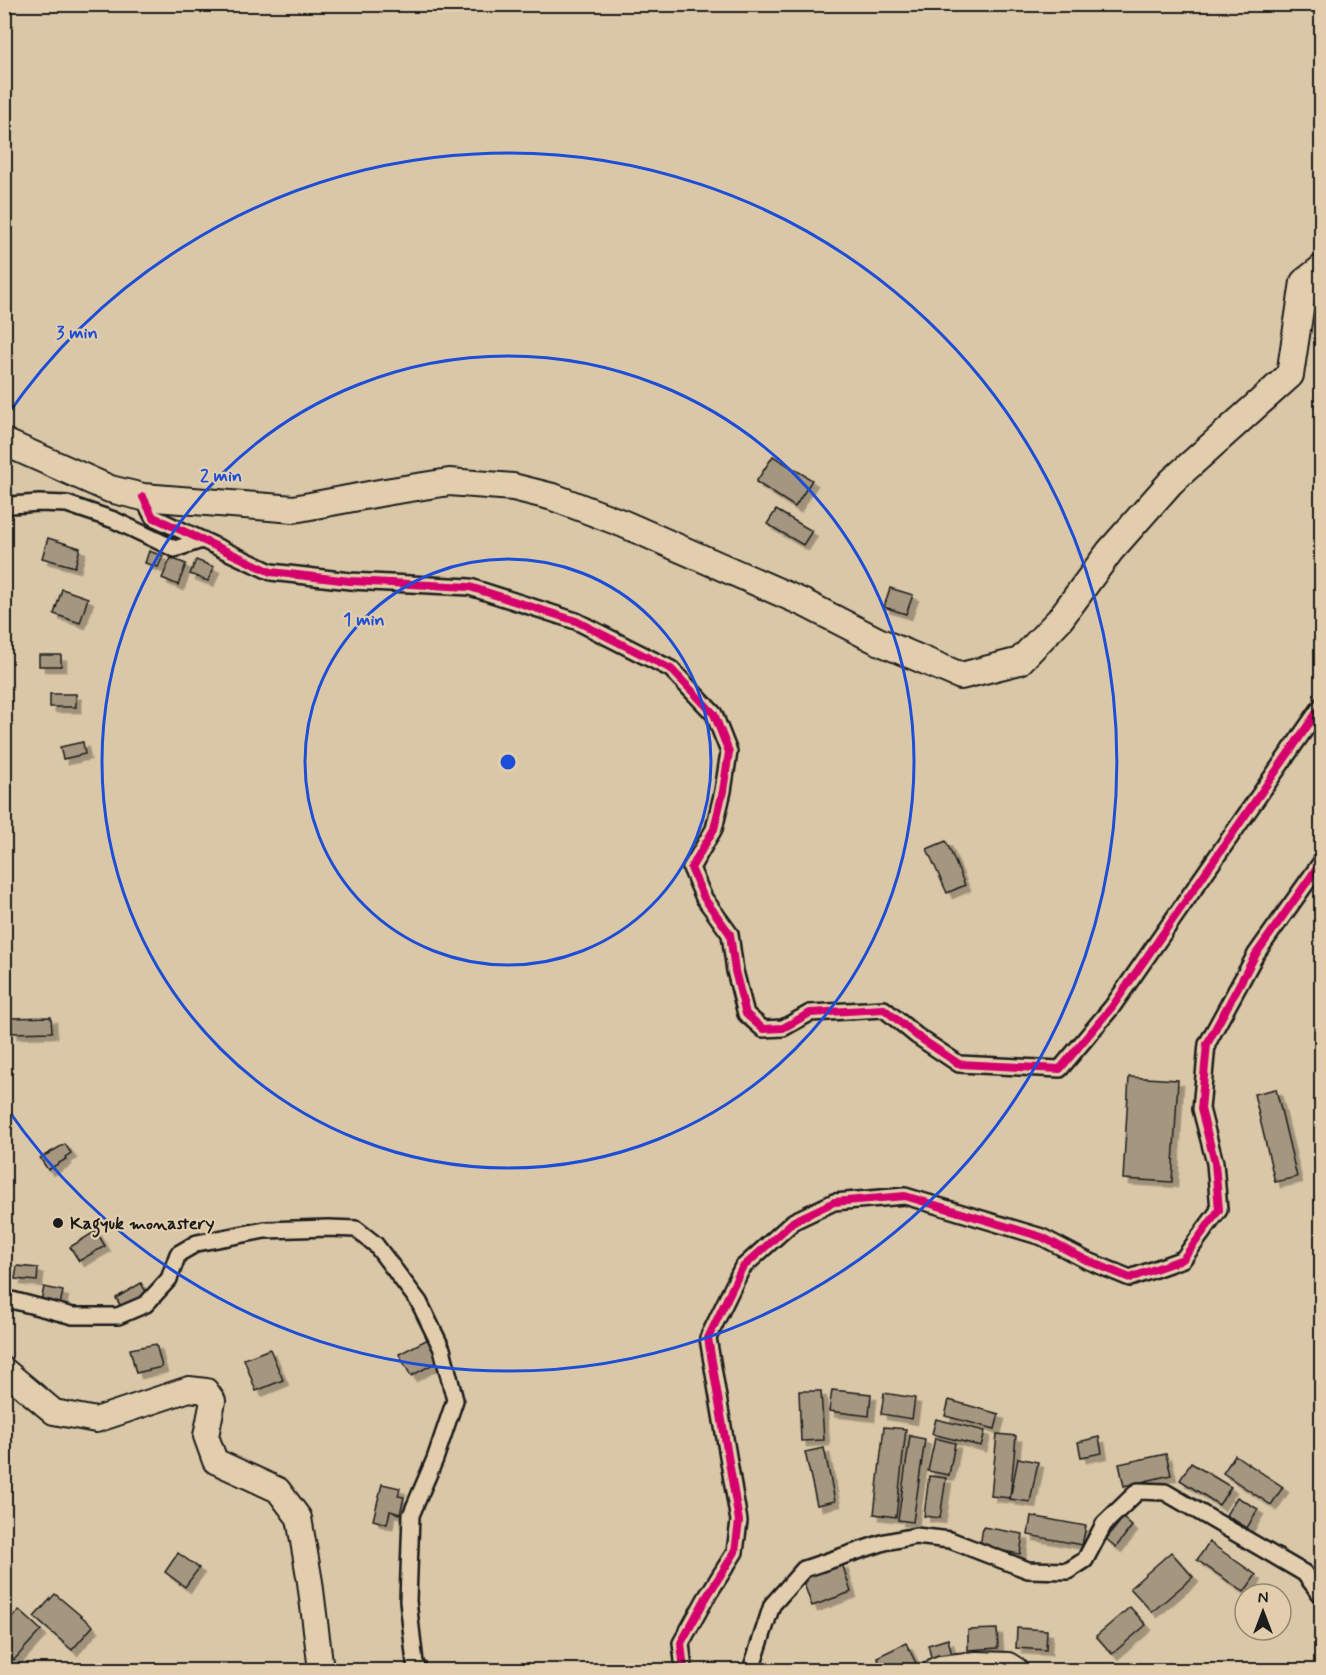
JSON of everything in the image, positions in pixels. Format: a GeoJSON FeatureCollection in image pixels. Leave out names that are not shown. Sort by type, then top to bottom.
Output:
{"type":"FeatureCollection","features":[{"type":"Feature","properties":{"kind":"highway"},"geometry":{"type":"LineString","coordinates":[[4,442],[110,489],[143,496],[294,509],[449,482],[513,487],[553,496],[624,524],[804,603],[878,641],[961,676],[1020,661],[1060,619],[1110,551],[1171,482],[1290,375],[1304,282],[1322,268]]}},
{"type":"Feature","properties":{"kind":"main road"},"geometry":{"type":"LineString","coordinates":[[4,1370],[54,1412],[96,1420],[189,1389],[206,1390],[213,1401],[206,1436],[215,1461],[278,1490],[299,1518],[321,1671]]}},
{"type":"Feature","properties":{"kind":"main road"},"geometry":{"type":"LineString","coordinates":[[936,1671],[941,1668],[976,1664],[1008,1665],[1016,1671]]}},
{"type":"Feature","properties":{"kind":"street"},"geometry":{"type":"LineString","coordinates":[[143,496],[153,517],[271,573],[350,581],[470,587],[576,621],[671,669],[714,714],[729,752],[714,829],[691,868],[704,898],[730,934],[735,971],[746,1014],[763,1029],[783,1028],[810,1013],[885,1009],[917,1036],[959,1064],[1060,1069],[1112,1007],[1322,705]]}},
{"type":"Feature","properties":{"kind":"street"},"geometry":{"type":"LineString","coordinates":[[4,508],[11,505],[39,503],[67,504],[114,520],[175,549],[202,540]]}},
{"type":"Feature","properties":{"kind":"street"},"geometry":{"type":"LineString","coordinates":[[684,1671],[681,1643],[735,1552],[739,1521],[708,1338],[742,1268],[794,1221],[834,1202],[905,1196],[1042,1237],[1086,1260],[1130,1278],[1183,1259],[1219,1210],[1215,1163],[1201,1109],[1207,1044],[1256,954],[1322,861]]}},
{"type":"Feature","properties":{"kind":"street"},"geometry":{"type":"LineString","coordinates":[[4,1298],[73,1316],[118,1316],[146,1304],[169,1279],[178,1254],[197,1243],[266,1230],[356,1228],[375,1244],[419,1302],[442,1349],[455,1400],[435,1459],[411,1515],[408,1601],[415,1663],[419,1671]]}},
{"type":"Feature","properties":{"kind":"street"},"geometry":{"type":"LineString","coordinates":[[751,1671],[772,1605],[804,1569],[885,1542],[916,1536],[950,1540],[1028,1570],[1068,1571],[1085,1560],[1104,1524],[1138,1491],[1165,1492],[1304,1573],[1322,1596]]}},
{"type":"Feature","properties":{"kind":"building"},"geometry":{"type":"Polygon","coordinates":[[[773,456],[812,480],[795,507],[756,482],[773,456]]]}},
{"type":"Feature","properties":{"kind":"building"},"geometry":{"type":"Polygon","coordinates":[[[776,510],[812,531],[803,545],[767,524],[776,510]]]}},
{"type":"Feature","properties":{"kind":"building"},"geometry":{"type":"Polygon","coordinates":[[[48,538],[80,548],[75,567],[42,558],[48,538]]]}},
{"type":"Feature","properties":{"kind":"building"},"geometry":{"type":"Polygon","coordinates":[[[149,551],[163,556],[158,567],[145,563],[149,551]]]}},
{"type":"Feature","properties":{"kind":"building"},"geometry":{"type":"Polygon","coordinates":[[[171,558],[186,564],[178,585],[162,578],[171,558]]]}},
{"type":"Feature","properties":{"kind":"building"},"geometry":{"type":"Polygon","coordinates":[[[196,560],[214,567],[208,581],[190,574],[196,560]]]}},
{"type":"Feature","properties":{"kind":"building"},"geometry":{"type":"Polygon","coordinates":[[[890,588],[913,595],[906,614],[884,607],[890,588]]]}},
{"type":"Feature","properties":{"kind":"building"},"geometry":{"type":"Polygon","coordinates":[[[62,589],[88,598],[80,623],[54,614],[62,589]]]}},
{"type":"Feature","properties":{"kind":"building"},"geometry":{"type":"Polygon","coordinates":[[[39,655],[61,655],[61,666],[39,666],[39,655]]]}},
{"type":"Feature","properties":{"kind":"building"},"geometry":{"type":"Polygon","coordinates":[[[50,694],[76,694],[76,707],[50,707],[50,694]]]}},
{"type":"Feature","properties":{"kind":"building"},"geometry":{"type":"Polygon","coordinates":[[[83,742],[85,754],[63,759],[60,747],[83,742]]]}},
{"type":"Feature","properties":{"kind":"building"},"geometry":{"type":"Polygon","coordinates":[[[946,841],[965,885],[947,893],[927,849],[946,841]]]}},
{"type":"Feature","properties":{"kind":"building"},"geometry":{"type":"Polygon","coordinates":[[[51,1017],[52,1032],[12,1033],[11,1018],[51,1017]]]}},
{"type":"Feature","properties":{"kind":"building"},"geometry":{"type":"Polygon","coordinates":[[[1129,1077],[1178,1080],[1172,1182],[1123,1179],[1129,1077]]]}},
{"type":"Feature","properties":{"kind":"building"},"geometry":{"type":"Polygon","coordinates":[[[1276,1089],[1297,1177],[1275,1182],[1254,1094],[1276,1089]]]}},
{"type":"Feature","properties":{"kind":"building"},"geometry":{"type":"Polygon","coordinates":[[[65,1144],[71,1153],[65,1157],[66,1159],[48,1170],[40,1158],[65,1144]]]}},
{"type":"Feature","properties":{"kind":"building"},"geometry":{"type":"Polygon","coordinates":[[[96,1231],[105,1246],[79,1261],[70,1247],[96,1231]]]}},
{"type":"Feature","properties":{"kind":"building"},"geometry":{"type":"Polygon","coordinates":[[[17,1266],[38,1268],[37,1281],[15,1279],[17,1266]]]}},
{"type":"Feature","properties":{"kind":"building"},"geometry":{"type":"Polygon","coordinates":[[[141,1283],[148,1295],[123,1310],[116,1298],[141,1283]]]}},
{"type":"Feature","properties":{"kind":"building"},"geometry":{"type":"Polygon","coordinates":[[[44,1287],[63,1291],[60,1305],[41,1301],[44,1287]]]}},
{"type":"Feature","properties":{"kind":"building"},"geometry":{"type":"Polygon","coordinates":[[[428,1339],[439,1361],[411,1376],[399,1354],[428,1339]]]}},
{"type":"Feature","properties":{"kind":"building"},"geometry":{"type":"Polygon","coordinates":[[[156,1344],[162,1367],[136,1373],[130,1349],[156,1344]]]}},
{"type":"Feature","properties":{"kind":"building"},"geometry":{"type":"Polygon","coordinates":[[[270,1349],[283,1380],[256,1391],[244,1359],[270,1349]]]}},
{"type":"Feature","properties":{"kind":"building"},"geometry":{"type":"Polygon","coordinates":[[[832,1390],[871,1394],[869,1416],[829,1411],[832,1390]]]}},
{"type":"Feature","properties":{"kind":"building"},"geometry":{"type":"Polygon","coordinates":[[[799,1391],[821,1391],[824,1440],[801,1441],[799,1391]]]}},
{"type":"Feature","properties":{"kind":"building"},"geometry":{"type":"Polygon","coordinates":[[[884,1393],[915,1398],[912,1419],[881,1414],[884,1393]]]}},
{"type":"Feature","properties":{"kind":"building"},"geometry":{"type":"Polygon","coordinates":[[[949,1400],[999,1414],[995,1429],[945,1416],[949,1400]]]}},
{"type":"Feature","properties":{"kind":"building"},"geometry":{"type":"Polygon","coordinates":[[[936,1419],[985,1431],[981,1446],[932,1434],[936,1419]]]}},
{"type":"Feature","properties":{"kind":"building"},"geometry":{"type":"Polygon","coordinates":[[[884,1427],[906,1429],[896,1517],[874,1514],[884,1427]]]}},
{"type":"Feature","properties":{"kind":"building"},"geometry":{"type":"Polygon","coordinates":[[[997,1434],[1016,1436],[1010,1498],[991,1496],[997,1434]]]}},
{"type":"Feature","properties":{"kind":"building"},"geometry":{"type":"Polygon","coordinates":[[[910,1436],[925,1439],[913,1522],[898,1520],[910,1436]]]}},
{"type":"Feature","properties":{"kind":"building"},"geometry":{"type":"Polygon","coordinates":[[[1099,1437],[1102,1453],[1081,1457],[1078,1442],[1099,1437]]]}},
{"type":"Feature","properties":{"kind":"building"},"geometry":{"type":"Polygon","coordinates":[[[935,1438],[955,1443],[949,1475],[928,1471],[935,1438]]]}},
{"type":"Feature","properties":{"kind":"building"},"geometry":{"type":"Polygon","coordinates":[[[824,1448],[835,1501],[817,1505],[805,1452],[824,1448]]]}},
{"type":"Feature","properties":{"kind":"building"},"geometry":{"type":"Polygon","coordinates":[[[1166,1454],[1171,1475],[1124,1486],[1119,1464],[1166,1454]]]}},
{"type":"Feature","properties":{"kind":"building"},"geometry":{"type":"Polygon","coordinates":[[[1235,1455],[1283,1487],[1271,1505],[1223,1473],[1235,1455]]]}},
{"type":"Feature","properties":{"kind":"building"},"geometry":{"type":"Polygon","coordinates":[[[1018,1458],[1038,1462],[1030,1502],[1010,1499],[1018,1458]]]}},
{"type":"Feature","properties":{"kind":"building"},"geometry":{"type":"Polygon","coordinates":[[[1191,1463],[1231,1487],[1219,1505],[1180,1480],[1191,1463]]]}},
{"type":"Feature","properties":{"kind":"building"},"geometry":{"type":"Polygon","coordinates":[[[929,1476],[946,1478],[940,1518],[924,1516],[929,1476]]]}},
{"type":"Feature","properties":{"kind":"building"},"geometry":{"type":"Polygon","coordinates":[[[382,1484],[400,1488],[398,1496],[404,1497],[400,1514],[390,1511],[387,1524],[373,1520],[382,1484]]]}},
{"type":"Feature","properties":{"kind":"building"},"geometry":{"type":"Polygon","coordinates":[[[1237,1497],[1258,1509],[1247,1528],[1226,1515],[1237,1497]]]}},
{"type":"Feature","properties":{"kind":"building"},"geometry":{"type":"Polygon","coordinates":[[[1031,1516],[1086,1526],[1082,1545],[1028,1535],[1031,1516]]]}},
{"type":"Feature","properties":{"kind":"building"},"geometry":{"type":"Polygon","coordinates":[[[1123,1518],[1132,1526],[1116,1547],[1106,1539],[1123,1518]]]}},
{"type":"Feature","properties":{"kind":"building"},"geometry":{"type":"Polygon","coordinates":[[[983,1527],[1023,1534],[1020,1554],[980,1547],[983,1527]]]}},
{"type":"Feature","properties":{"kind":"building"},"geometry":{"type":"Polygon","coordinates":[[[1209,1542],[1256,1575],[1251,1582],[1233,1582],[1233,1585],[1197,1560],[1209,1542]]]}},
{"type":"Feature","properties":{"kind":"building"},"geometry":{"type":"Polygon","coordinates":[[[1171,1552],[1193,1577],[1152,1612],[1130,1588],[1171,1552]]]}},
{"type":"Feature","properties":{"kind":"building"},"geometry":{"type":"Polygon","coordinates":[[[178,1553],[199,1568],[185,1587],[165,1572],[178,1553]]]}},
{"type":"Feature","properties":{"kind":"building"},"geometry":{"type":"Polygon","coordinates":[[[842,1563],[851,1592],[812,1606],[802,1578],[842,1563]]]}},
{"type":"Feature","properties":{"kind":"building"},"geometry":{"type":"Polygon","coordinates":[[[55,1594],[93,1626],[72,1650],[34,1617],[55,1594]]]}},
{"type":"Feature","properties":{"kind":"building"},"geometry":{"type":"Polygon","coordinates":[[[1130,1607],[1146,1625],[1112,1654],[1096,1636],[1130,1607]]]}},
{"type":"Feature","properties":{"kind":"building"},"geometry":{"type":"Polygon","coordinates":[[[19,1610],[41,1630],[14,1660],[4,1651],[4,1637],[12,1629],[6,1624],[19,1610]]]}},
{"type":"Feature","properties":{"kind":"building"},"geometry":{"type":"Polygon","coordinates":[[[1017,1628],[1047,1630],[1046,1650],[1016,1648],[1017,1628]]]}},
{"type":"Feature","properties":{"kind":"building"},"geometry":{"type":"Polygon","coordinates":[[[997,1629],[998,1648],[968,1650],[968,1630],[997,1629]]]}},
{"type":"Feature","properties":{"kind":"building"},"geometry":{"type":"Polygon","coordinates":[[[948,1639],[952,1655],[932,1661],[928,1645],[948,1639]]]}},
{"type":"Feature","properties":{"kind":"building"},"geometry":{"type":"Polygon","coordinates":[[[906,1643],[918,1667],[911,1670],[883,1670],[877,1657],[906,1643]]]}},
{"type":"Feature","properties":{"kind":"cycle path"},"geometry":{"type":"LineString","coordinates":[[143,497],[153,517],[271,572],[350,581],[470,587],[576,621],[671,669],[714,714],[729,752],[714,829],[691,868],[704,898],[730,934],[735,971],[746,1014],[763,1029],[783,1028],[810,1013],[884,1009],[917,1036],[959,1064],[1060,1069],[1112,1007],[1322,705]]}},
{"type":"Feature","properties":{"kind":"cycle path"},"geometry":{"type":"LineString","coordinates":[[684,1670],[681,1643],[735,1552],[739,1521],[708,1338],[742,1268],[794,1221],[834,1202],[905,1196],[1042,1237],[1086,1260],[1130,1278],[1183,1259],[1219,1210],[1215,1163],[1201,1109],[1207,1044],[1256,954],[1322,861]]}},
{"type":"Feature","properties":{"kind":"place","name":"Kagyuk monastery"},"geometry":{"type":"Point","coordinates":[58,1223]}}]}
